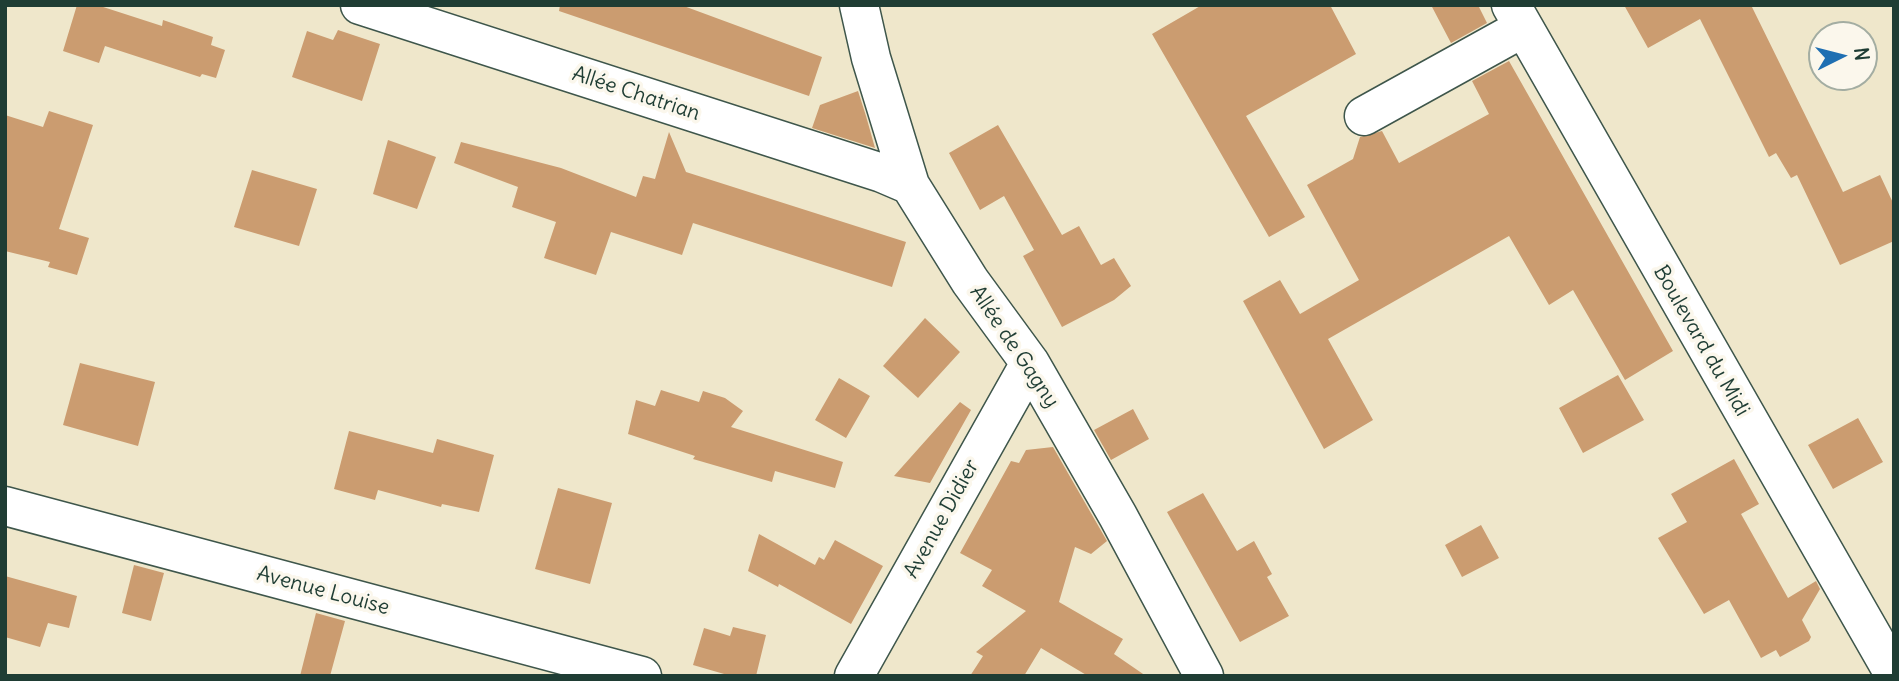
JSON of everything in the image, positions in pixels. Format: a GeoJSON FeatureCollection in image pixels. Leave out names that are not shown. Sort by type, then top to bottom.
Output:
{"type":"FeatureCollection","features":[{"type":"Feature","properties":{"kind":"street","name":"Allée Chatrian"},"geometry":{"type":"LineString","coordinates":[[360,5],[882,173],[910,185]]}},
{"type":"Feature","properties":{"kind":"street","name":"Allée de Gagny"},"geometry":{"type":"LineString","coordinates":[[859,5],[871,58],[910,185],[970,281],[1030,363],[1118,516],[1204,676]]}},
{"type":"Feature","properties":{"kind":"street"},"geometry":{"type":"LineString","coordinates":[[1364,116],[1517,16]]}},
{"type":"Feature","properties":{"kind":"street","name":"Boulevard du Midi"},"geometry":{"type":"LineString","coordinates":[[1517,16],[1894,674]]}},
{"type":"Feature","properties":{"kind":"street","name":"Avenue Didier"},"geometry":{"type":"LineString","coordinates":[[854,676],[1030,363]]}},
{"type":"Feature","properties":{"kind":"street","name":"Avenue Louise"},"geometry":{"type":"LineString","coordinates":[[5,506],[642,676]]}},
{"type":"Feature","properties":{"kind":"building"},"geometry":{"type":"Polygon","coordinates":[[[77,5],[97,5],[162,26],[163,20],[213,37],[211,45],[225,50],[216,78],[202,74],[200,77],[105,46],[99,63],[63,51],[77,5]]]}},
{"type":"Feature","properties":{"kind":"building"},"geometry":{"type":"Polygon","coordinates":[[[560,5],[681,5],[822,57],[809,96],[559,11],[560,5]]]}},
{"type":"Feature","properties":{"kind":"building"},"geometry":{"type":"Polygon","coordinates":[[[1202,5],[1330,5],[1356,54],[1246,116],[1305,217],[1269,237],[1152,34],[1202,5]]]}},
{"type":"Feature","properties":{"kind":"building"},"geometry":{"type":"Polygon","coordinates":[[[1431,5],[1478,5],[1487,23],[1451,43],[1431,5]]]}},
{"type":"Feature","properties":{"kind":"building"},"geometry":{"type":"Polygon","coordinates":[[[1624,5],[1751,5],[1843,192],[1880,175],[1894,205],[1894,241],[1840,265],[1797,175],[1791,178],[1776,153],[1769,157],[1700,19],[1648,48],[1624,5]]]}},
{"type":"Feature","properties":{"kind":"building"},"geometry":{"type":"Polygon","coordinates":[[[338,30],[380,44],[362,101],[292,77],[307,31],[333,40],[338,30]]]}},
{"type":"Feature","properties":{"kind":"building"},"geometry":{"type":"Polygon","coordinates":[[[1509,61],[1673,351],[1625,380],[1573,290],[1549,305],[1509,236],[1328,339],[1373,420],[1324,449],[1243,301],[1280,280],[1300,314],[1359,280],[1307,185],[1353,159],[1360,137],[1382,131],[1399,163],[1489,114],[1472,81],[1509,61]]]}},
{"type":"Feature","properties":{"kind":"building"},"geometry":{"type":"Polygon","coordinates":[[[858,91],[875,148],[812,128],[820,105],[858,91]]]}},
{"type":"Feature","properties":{"kind":"building"},"geometry":{"type":"Polygon","coordinates":[[[49,111],[93,125],[59,229],[89,238],[77,275],[48,267],[50,262],[5,251],[5,115],[43,127],[49,111]]]}},
{"type":"Feature","properties":{"kind":"building"},"geometry":{"type":"Polygon","coordinates":[[[998,125],[1062,235],[1079,226],[1101,265],[1114,258],[1131,286],[1114,300],[1062,327],[1023,256],[1034,250],[1004,196],[980,210],[949,153],[998,125]]]}},
{"type":"Feature","properties":{"kind":"building"},"geometry":{"type":"Polygon","coordinates":[[[669,132],[686,172],[906,242],[892,287],[693,223],[682,255],[611,232],[596,275],[544,258],[556,222],[512,207],[518,187],[454,163],[461,142],[561,168],[636,197],[643,176],[655,179],[669,132]]]}},
{"type":"Feature","properties":{"kind":"building"},"geometry":{"type":"Polygon","coordinates":[[[388,140],[436,157],[417,209],[373,194],[388,140]]]}},
{"type":"Feature","properties":{"kind":"building"},"geometry":{"type":"Polygon","coordinates":[[[252,170],[317,189],[299,246],[234,227],[252,170]]]}},
{"type":"Feature","properties":{"kind":"building"},"geometry":{"type":"Polygon","coordinates":[[[925,318],[960,352],[918,398],[883,366],[925,318]]]}},
{"type":"Feature","properties":{"kind":"building"},"geometry":{"type":"Polygon","coordinates":[[[80,363],[155,382],[138,446],[63,425],[80,363]]]}},
{"type":"Feature","properties":{"kind":"building"},"geometry":{"type":"Polygon","coordinates":[[[1618,375],[1644,420],[1583,453],[1559,408],[1618,375]]]}},
{"type":"Feature","properties":{"kind":"building"},"geometry":{"type":"Polygon","coordinates":[[[839,378],[870,396],[846,438],[815,420],[839,378]]]}},
{"type":"Feature","properties":{"kind":"building"},"geometry":{"type":"Polygon","coordinates":[[[661,390],[699,402],[703,391],[725,398],[743,411],[731,427],[843,462],[835,488],[775,471],[772,482],[693,459],[695,456],[628,434],[636,400],[655,406],[661,390]]]}},
{"type":"Feature","properties":{"kind":"building"},"geometry":{"type":"Polygon","coordinates":[[[960,402],[971,410],[930,483],[894,476],[960,402]]]}},
{"type":"Feature","properties":{"kind":"building"},"geometry":{"type":"Polygon","coordinates":[[[1133,409],[1149,439],[1111,460],[1094,430],[1133,409]]]}},
{"type":"Feature","properties":{"kind":"building"},"geometry":{"type":"Polygon","coordinates":[[[1858,418],[1883,462],[1833,489],[1808,445],[1858,418]]]}},
{"type":"Feature","properties":{"kind":"building"},"geometry":{"type":"Polygon","coordinates":[[[349,431],[433,453],[437,439],[494,455],[479,512],[442,504],[441,507],[378,490],[375,500],[334,489],[349,431]]]}},
{"type":"Feature","properties":{"kind":"building"},"geometry":{"type":"Polygon","coordinates":[[[1053,447],[1107,541],[1091,554],[1075,547],[1059,602],[1123,639],[1114,654],[1146,676],[1088,676],[1041,648],[1024,676],[970,676],[983,656],[976,652],[1026,611],[982,586],[992,570],[960,553],[1011,461],[1019,463],[1026,450],[1053,447]]]}},
{"type":"Feature","properties":{"kind":"building"},"geometry":{"type":"Polygon","coordinates":[[[1734,459],[1759,504],[1741,514],[1788,598],[1816,581],[1820,589],[1802,620],[1811,637],[1809,641],[1780,657],[1776,650],[1761,658],[1729,600],[1704,614],[1658,538],[1687,522],[1671,494],[1734,459]]]}},
{"type":"Feature","properties":{"kind":"building"},"geometry":{"type":"Polygon","coordinates":[[[558,488],[612,503],[590,584],[535,569],[558,488]]]}},
{"type":"Feature","properties":{"kind":"building"},"geometry":{"type":"Polygon","coordinates":[[[1203,493],[1237,551],[1254,541],[1272,574],[1267,577],[1289,616],[1240,642],[1167,512],[1203,493]]]}},
{"type":"Feature","properties":{"kind":"building"},"geometry":{"type":"Polygon","coordinates":[[[1481,525],[1499,558],[1462,577],[1445,545],[1481,525]]]}},
{"type":"Feature","properties":{"kind":"building"},"geometry":{"type":"Polygon","coordinates":[[[759,534],[815,565],[819,557],[824,560],[835,540],[883,566],[851,624],[779,584],[778,587],[748,571],[759,534]]]}},
{"type":"Feature","properties":{"kind":"building"},"geometry":{"type":"Polygon","coordinates":[[[134,565],[164,573],[151,621],[122,613],[134,565]]]}},
{"type":"Feature","properties":{"kind":"building"},"geometry":{"type":"Polygon","coordinates":[[[5,576],[77,596],[69,628],[48,623],[40,647],[5,637],[5,576]]]}},
{"type":"Feature","properties":{"kind":"building"},"geometry":{"type":"Polygon","coordinates":[[[316,613],[345,621],[330,676],[300,676],[316,613]]]}},
{"type":"Feature","properties":{"kind":"building"},"geometry":{"type":"Polygon","coordinates":[[[733,627],[766,635],[756,676],[731,676],[693,665],[704,628],[730,636],[733,627]]]}}]}
